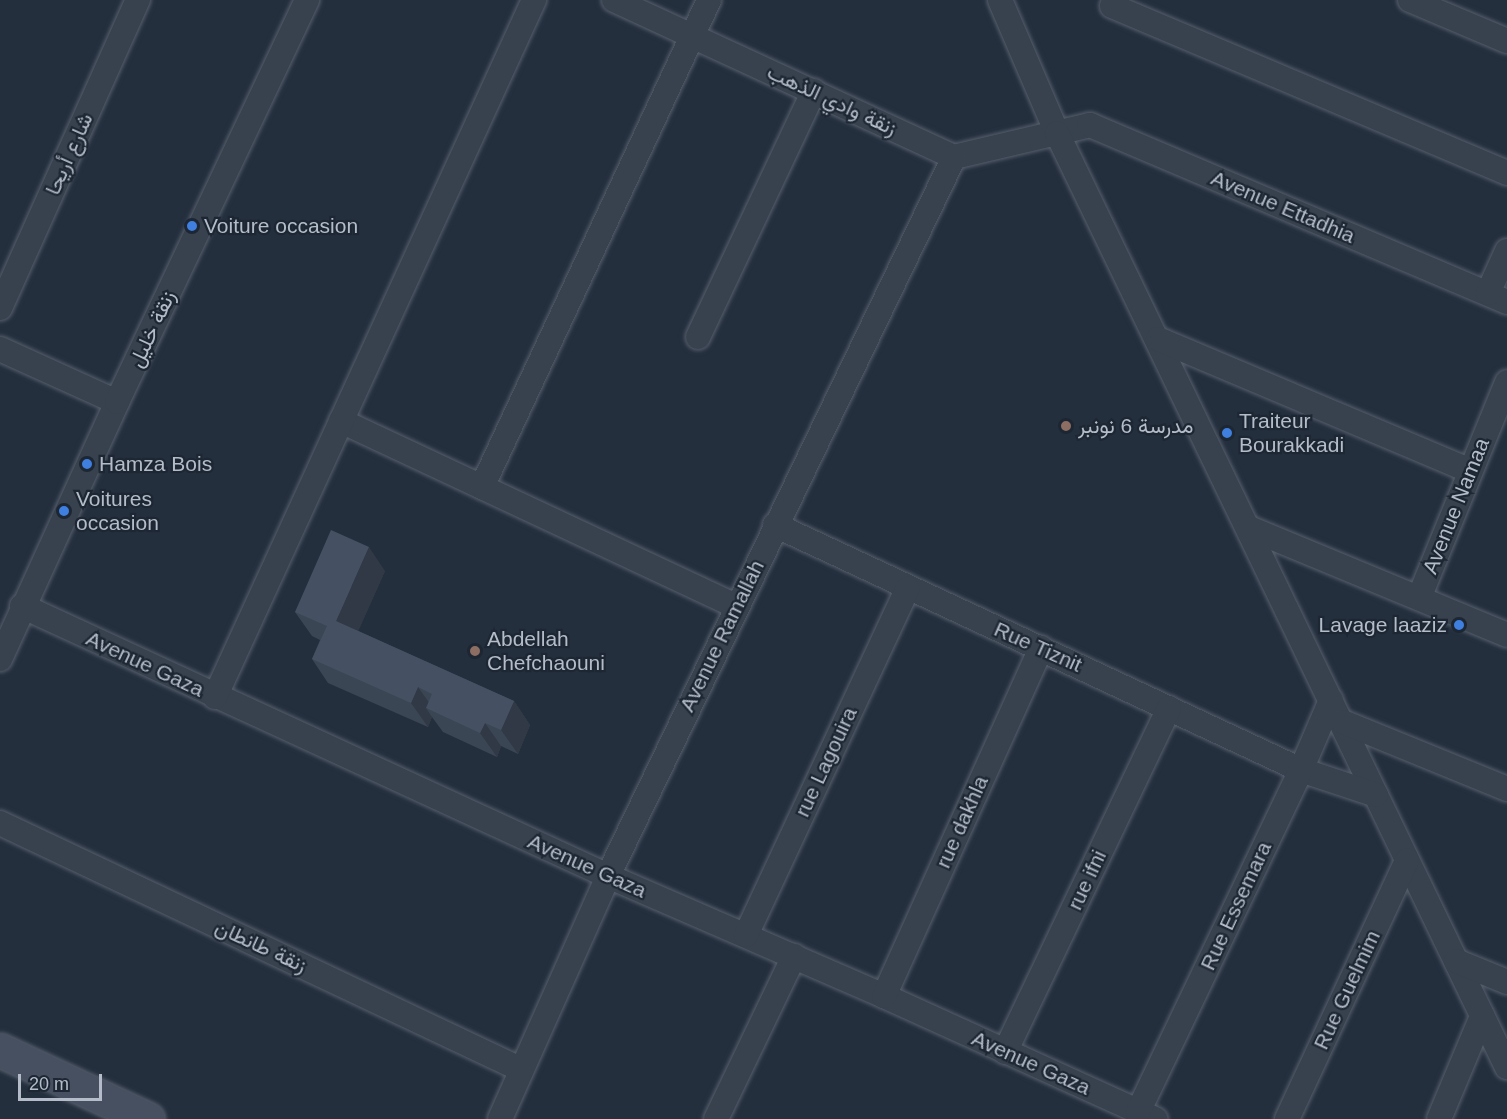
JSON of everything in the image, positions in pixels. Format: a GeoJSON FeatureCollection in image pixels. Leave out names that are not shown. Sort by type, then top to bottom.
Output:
{"type":"FeatureCollection","features":[{"type":"Feature","properties":{"kind":"street","name":"شارع أريحا"},"geometry":{"type":"LineString","coordinates":[[0,308],[138,0]]}},
{"type":"Feature","properties":{"kind":"street","name":"زنقة خليل"},"geometry":{"type":"LineString","coordinates":[[0,659],[22,606],[117,402],[307,0]]}},
{"type":"Feature","properties":{"kind":"street"},"geometry":{"type":"LineString","coordinates":[[215,697],[534,0]]}},
{"type":"Feature","properties":{"kind":"street","name":"زنقة وادي الذهب"},"geometry":{"type":"LineString","coordinates":[[614,0],[954,157]]}},
{"type":"Feature","properties":{"kind":"street"},"geometry":{"type":"LineString","coordinates":[[482,487],[709,0]]}},
{"type":"Feature","properties":{"kind":"street"},"geometry":{"type":"LineString","coordinates":[[1000,0],[1057,133],[1507,1067]]}},
{"type":"Feature","properties":{"kind":"street"},"geometry":{"type":"LineString","coordinates":[[1410,0],[1507,41]]}},
{"type":"Feature","properties":{"kind":"street"},"geometry":{"type":"LineString","coordinates":[[1112,6],[1507,173]]}},
{"type":"Feature","properties":{"kind":"street"},"geometry":{"type":"LineString","coordinates":[[698,337],[814,91]]}},
{"type":"Feature","properties":{"kind":"street","name":"Avenue Ettadhia"},"geometry":{"type":"LineString","coordinates":[[1057,133],[1090,125],[1498,298]]}},
{"type":"Feature","properties":{"kind":"street"},"geometry":{"type":"LineString","coordinates":[[954,157],[1057,133]]}},
{"type":"Feature","properties":{"kind":"street","name":"Avenue Ramallah"},"geometry":{"type":"LineString","coordinates":[[500,1119],[608,876],[954,157]]}},
{"type":"Feature","properties":{"kind":"street"},"geometry":{"type":"LineString","coordinates":[[1498,298],[1507,251]]}},
{"type":"Feature","properties":{"kind":"street"},"geometry":{"type":"LineString","coordinates":[[1158,339],[1470,471]]}},
{"type":"Feature","properties":{"kind":"street"},"geometry":{"type":"LineString","coordinates":[[0,349],[117,402]]}},
{"type":"Feature","properties":{"kind":"street","name":"Avenue Namaa"},"geometry":{"type":"LineString","coordinates":[[1419,598],[1507,382]]}},
{"type":"Feature","properties":{"kind":"street"},"geometry":{"type":"LineString","coordinates":[[341,421],[736,606]]}},
{"type":"Feature","properties":{"kind":"street","name":"Rue Tiznit"},"geometry":{"type":"LineString","coordinates":[[776,525],[907,589],[1041,648],[1301,770],[1376,795]]}},
{"type":"Feature","properties":{"kind":"street"},"geometry":{"type":"LineString","coordinates":[[1249,528],[1507,635]]}},
{"type":"Feature","properties":{"kind":"street","name":"rue Lagouira"},"geometry":{"type":"LineString","coordinates":[[746,935],[907,589]]}},
{"type":"Feature","properties":{"kind":"street","name":"Avenue Gaza"},"geometry":{"type":"LineString","coordinates":[[22,606],[215,697],[608,876],[794,956],[1147,1115]]}},
{"type":"Feature","properties":{"kind":"street","name":"rue dakhla"},"geometry":{"type":"LineString","coordinates":[[884,996],[1041,648]]}},
{"type":"Feature","properties":{"kind":"street","name":"Rue Essemara"},"geometry":{"type":"LineString","coordinates":[[1147,1115],[1331,700]]}},
{"type":"Feature","properties":{"kind":"street","name":"rue ifni"},"geometry":{"type":"LineString","coordinates":[[1005,1052],[1169,708]]}},
{"type":"Feature","properties":{"kind":"street"},"geometry":{"type":"LineString","coordinates":[[1342,723],[1507,789]]}},
{"type":"Feature","properties":{"kind":"street","name":"زنقة طانطان"},"geometry":{"type":"LineString","coordinates":[[0,823],[522,1070]]}},
{"type":"Feature","properties":{"kind":"street","name":"Rue Guelmim"},"geometry":{"type":"LineString","coordinates":[[1287,1119],[1407,861]]}},
{"type":"Feature","properties":{"kind":"street"},"geometry":{"type":"LineString","coordinates":[[716,1119],[794,956]]}},
{"type":"Feature","properties":{"kind":"street"},"geometry":{"type":"LineString","coordinates":[[1456,961],[1507,982]]}},
{"type":"Feature","properties":{"kind":"street"},"geometry":{"type":"LineString","coordinates":[[1439,1119],[1482,1016]]}},
{"type":"Feature","properties":{"kind":"street"},"geometry":{"type":"LineString","coordinates":[[0,1050],[148,1119]]}},
{"type":"Feature","properties":{"kind":"building"},"geometry":{"type":"Polygon","coordinates":[[[331,530],[369,547],[336,621],[514,701],[501,730],[485,723],[480,733],[426,708],[432,694],[418,687],[411,703],[312,659],[327,626],[295,612],[331,530]]]}},
{"type":"Feature","properties":{"kind":"place","name":"Voiture occasion"},"geometry":{"type":"Point","coordinates":[192,226]}},
{"type":"Feature","properties":{"kind":"place","name":"مدرسة 6 نونبر"},"geometry":{"type":"Point","coordinates":[1066,426]}},
{"type":"Feature","properties":{"kind":"place","name":"Traiteur Bourakkadi"},"geometry":{"type":"Point","coordinates":[1227,433]}},
{"type":"Feature","properties":{"kind":"place","name":"Hamza Bois"},"geometry":{"type":"Point","coordinates":[87,464]}},
{"type":"Feature","properties":{"kind":"place","name":"Voitures occasion"},"geometry":{"type":"Point","coordinates":[64,511]}},
{"type":"Feature","properties":{"kind":"place","name":"Lavage laaziz"},"geometry":{"type":"Point","coordinates":[1459,625]}},
{"type":"Feature","properties":{"kind":"place","name":"Abdellah Chefchaouni"},"geometry":{"type":"Point","coordinates":[475,651]}}]}
